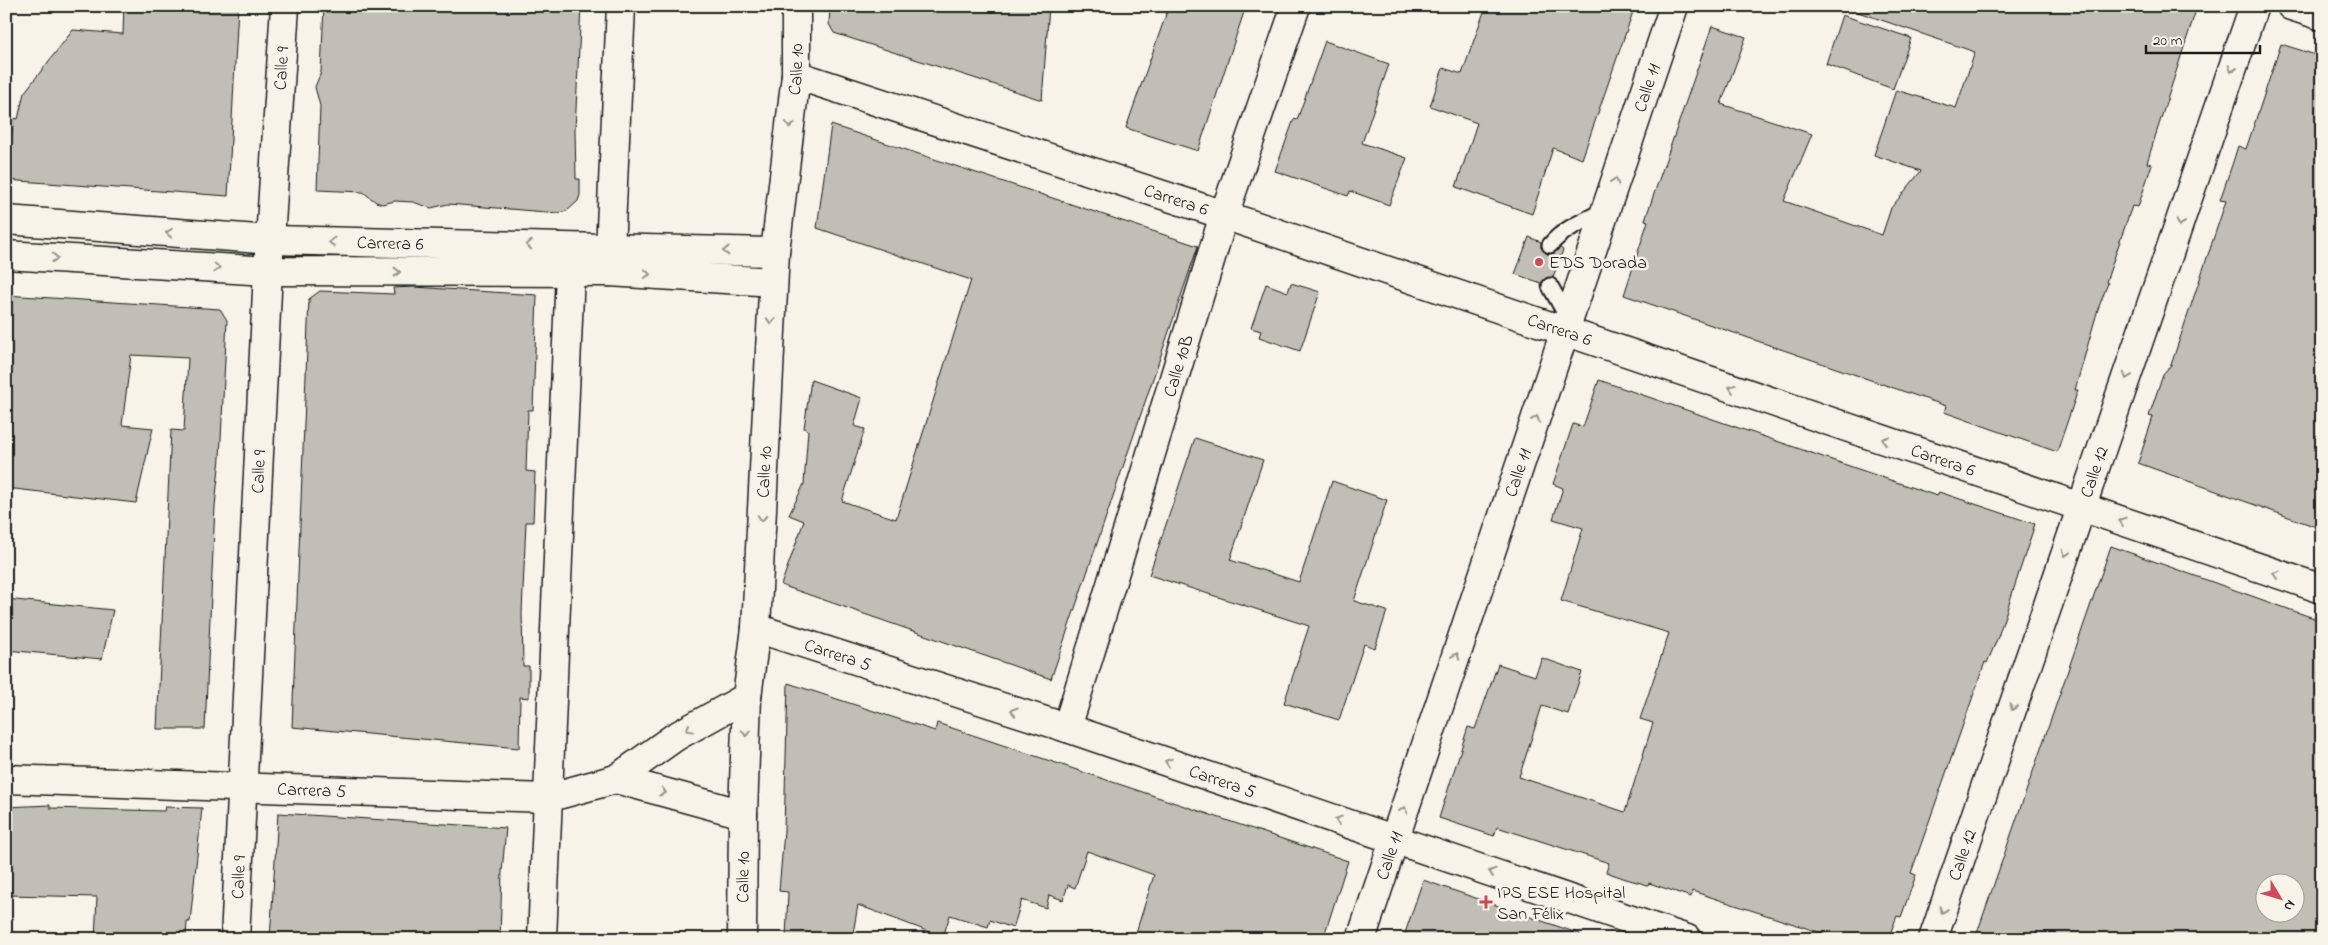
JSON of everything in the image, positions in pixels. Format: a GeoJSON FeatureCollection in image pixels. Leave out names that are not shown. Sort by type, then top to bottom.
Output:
{"type":"FeatureCollection","features":[{"type":"Feature","properties":{"kind":"street","name":"Calle 9"},"geometry":{"type":"LineString","coordinates":[[234,939],[268,271],[272,240],[285,6]]}},
{"type":"Feature","properties":{"kind":"street"},"geometry":{"type":"LineString","coordinates":[[609,260],[621,6]]}},
{"type":"Feature","properties":{"kind":"street","name":"Calle 10"},"geometry":{"type":"LineString","coordinates":[[742,939],[743,814],[747,697],[756,628],[775,252],[796,75],[796,6]]}},
{"type":"Feature","properties":{"kind":"street","name":"Calle 10B"},"geometry":{"type":"LineString","coordinates":[[1067,728],[1224,215],[1296,6]]}},
{"type":"Feature","properties":{"kind":"street","name":"Calle 11"},"geometry":{"type":"LineString","coordinates":[[1361,939],[1674,6]]}},
{"type":"Feature","properties":{"kind":"street","name":"Calle 12"},"geometry":{"type":"LineString","coordinates":[[1933,939],[2254,6]]}},
{"type":"Feature","properties":{"kind":"street"},"geometry":{"type":"LineString","coordinates":[[2291,6],[2322,16]]}},
{"type":"Feature","properties":{"kind":"street","name":"Carrera 6"},"geometry":{"type":"LineString","coordinates":[[796,75],[1567,325],[2322,590]]}},
{"type":"Feature","properties":{"kind":"street","name":"Carrera 6"},"geometry":{"type":"LineString","coordinates":[[6,220],[272,240],[570,259],[609,260],[775,252]]}},
{"type":"Feature","properties":{"kind":"street","name":"Carrera 6"},"geometry":{"type":"LineString","coordinates":[[6,255],[268,271],[570,259]]}},
{"type":"Feature","properties":{"kind":"street"},"geometry":{"type":"LineString","coordinates":[[542,939],[570,259]]}},
{"type":"Feature","properties":{"kind":"street","name":"Carrera 6"},"geometry":{"type":"LineString","coordinates":[[609,260],[773,282]]}},
{"type":"Feature","properties":{"kind":"street","name":"Carrera 5"},"geometry":{"type":"LineString","coordinates":[[756,628],[1067,728],[1687,939]]}},
{"type":"Feature","properties":{"kind":"street","name":"Carrera 5"},"geometry":{"type":"LineString","coordinates":[[6,779],[547,798],[616,779],[675,736],[747,697]]}},
{"type":"Feature","properties":{"kind":"street"},"geometry":{"type":"LineString","coordinates":[[616,779],[743,814]]}},
{"type":"Feature","properties":{"kind":"lane"},"geometry":{"type":"LineString","coordinates":[[1550,245],[1558,236],[1572,227],[1605,210]]}},
{"type":"Feature","properties":{"kind":"lane"},"geometry":{"type":"LineString","coordinates":[[1550,286],[1567,325]]}},
{"type":"Feature","properties":{"kind":"building"},"geometry":{"type":"Polygon","coordinates":[[[124,6],[238,6],[228,196],[6,180],[6,136],[12,136],[13,118],[18,119],[24,93],[73,30],[123,34],[124,6]]]}},
{"type":"Feature","properties":{"kind":"building"},"geometry":{"type":"Polygon","coordinates":[[[324,6],[581,6],[575,130],[576,179],[580,179],[578,201],[567,211],[558,213],[448,204],[431,208],[413,202],[395,201],[382,204],[376,202],[363,192],[317,190],[320,106],[315,87],[321,72],[324,6]]]}},
{"type":"Feature","properties":{"kind":"building"},"geometry":{"type":"Polygon","coordinates":[[[830,6],[1049,6],[1042,100],[834,33],[829,24],[830,6]]]}},
{"type":"Feature","properties":{"kind":"building"},"geometry":{"type":"Polygon","coordinates":[[[1169,6],[1246,6],[1198,151],[1126,128],[1169,6]]]}},
{"type":"Feature","properties":{"kind":"building"},"geometry":{"type":"Polygon","coordinates":[[[1486,6],[1635,6],[1582,159],[1553,148],[1532,214],[1456,187],[1477,123],[1430,106],[1443,68],[1462,74],[1486,6]]]}},
{"type":"Feature","properties":{"kind":"building"},"geometry":{"type":"Polygon","coordinates":[[[1856,6],[2177,6],[2195,13],[2147,163],[2152,164],[2138,207],[2132,206],[2106,282],[2108,283],[2098,309],[2075,390],[2078,390],[2057,452],[1944,412],[1946,406],[1624,295],[1648,221],[1645,220],[1712,26],[1746,37],[1721,104],[1812,134],[1784,201],[1882,235],[1891,208],[1921,171],[1874,155],[1896,90],[1956,108],[1975,52],[1855,11],[1856,6]]]}},
{"type":"Feature","properties":{"kind":"building"},"geometry":{"type":"Polygon","coordinates":[[[1842,15],[1911,38],[1893,89],[1826,64],[1842,15]]]}},
{"type":"Feature","properties":{"kind":"building"},"geometry":{"type":"Polygon","coordinates":[[[1325,41],[1389,64],[1362,143],[1407,158],[1389,205],[1350,191],[1348,196],[1275,171],[1294,119],[1297,120],[1325,41]]]}},
{"type":"Feature","properties":{"kind":"building"},"geometry":{"type":"Polygon","coordinates":[[[2281,44],[2322,57],[2322,529],[2138,463],[2153,417],[2149,416],[2163,374],[2171,365],[2226,201],[2220,200],[2238,146],[2246,149],[2281,44]]]}},
{"type":"Feature","properties":{"kind":"building"},"geometry":{"type":"Polygon","coordinates":[[[831,125],[1198,246],[1051,679],[781,585],[804,521],[789,515],[804,484],[808,430],[804,428],[811,380],[862,398],[854,426],[865,429],[842,501],[896,519],[971,280],[817,228],[831,125]]]}},
{"type":"Feature","properties":{"kind":"building","name":"EDS Dorada"},"geometry":{"type":"Polygon","coordinates":[[[1529,237],[1541,242],[1541,248],[1547,254],[1553,254],[1560,248],[1563,250],[1553,277],[1546,278],[1541,283],[1515,274],[1529,237]]]}},
{"type":"Feature","properties":{"kind":"building"},"geometry":{"type":"Polygon","coordinates":[[[1291,283],[1320,292],[1300,351],[1259,337],[1261,331],[1251,328],[1266,284],[1288,292],[1291,283]]]}},
{"type":"Feature","properties":{"kind":"building"},"geometry":{"type":"Polygon","coordinates":[[[414,287],[537,295],[533,410],[528,410],[526,471],[535,472],[533,522],[526,522],[522,613],[523,666],[529,666],[529,698],[520,697],[519,748],[292,727],[309,299],[320,291],[394,294],[393,288],[414,287]]]}},
{"type":"Feature","properties":{"kind":"building"},"geometry":{"type":"Polygon","coordinates":[[[6,295],[220,309],[227,320],[220,458],[215,506],[205,729],[157,729],[171,430],[184,431],[188,358],[131,355],[122,425],[153,428],[136,503],[6,488],[6,295]]]}},
{"type":"Feature","properties":{"kind":"building"},"geometry":{"type":"Polygon","coordinates":[[[1599,380],[1937,496],[1939,492],[2035,524],[1998,637],[1987,663],[1985,662],[1911,873],[1916,875],[1901,917],[1897,916],[1888,939],[1840,939],[1692,891],[1691,897],[1649,883],[1648,885],[1626,879],[1606,872],[1609,863],[1497,827],[1494,836],[1439,818],[1468,727],[1475,729],[1498,664],[1535,676],[1542,658],[1582,672],[1568,714],[1542,706],[1519,777],[1625,812],[1653,723],[1640,719],[1669,633],[1561,601],[1583,528],[1553,519],[1563,488],[1553,484],[1573,424],[1583,427],[1599,380]]]}},
{"type":"Feature","properties":{"kind":"building"},"geometry":{"type":"Polygon","coordinates":[[[1195,438],[1263,460],[1230,560],[1299,582],[1332,481],[1387,500],[1354,601],[1387,611],[1375,648],[1364,644],[1339,720],[1284,703],[1309,626],[1149,575],[1195,438]]]}},
{"type":"Feature","properties":{"kind":"building"},"geometry":{"type":"Polygon","coordinates":[[[2111,546],[2322,621],[2322,939],[1975,939],[2111,546]]]}},
{"type":"Feature","properties":{"kind":"building"},"geometry":{"type":"Polygon","coordinates":[[[6,599],[113,610],[102,659],[6,650],[6,599]]]}},
{"type":"Feature","properties":{"kind":"building"},"geometry":{"type":"Polygon","coordinates":[[[788,683],[935,731],[937,723],[1348,861],[1323,939],[1134,939],[1154,875],[1087,851],[1075,888],[1068,885],[1063,900],[1049,895],[1046,908],[1022,900],[1013,928],[990,920],[988,927],[950,915],[943,937],[858,905],[852,939],[786,939],[788,892],[779,891],[784,831],[788,683]]]}},
{"type":"Feature","properties":{"kind":"building"},"geometry":{"type":"Polygon","coordinates":[[[50,805],[50,808],[164,811],[165,807],[202,808],[190,922],[187,922],[186,939],[95,939],[97,897],[6,895],[6,807],[50,805]]]}},
{"type":"Feature","properties":{"kind":"building"},"geometry":{"type":"Polygon","coordinates":[[[278,813],[506,828],[502,872],[500,939],[270,939],[278,813]]]}},
{"type":"Feature","properties":{"kind":"building"},"geometry":{"type":"Polygon","coordinates":[[[1423,880],[1580,934],[1580,939],[1403,939],[1423,880]]]}},
{"type":"Feature","properties":{"kind":"place","name":"EDS Dorada"},"geometry":{"type":"Point","coordinates":[1539,262]}},
{"type":"Feature","properties":{"kind":"place","name":"IPS ESE Hospital San Félix"},"geometry":{"type":"Point","coordinates":[1486,902]}}]}
